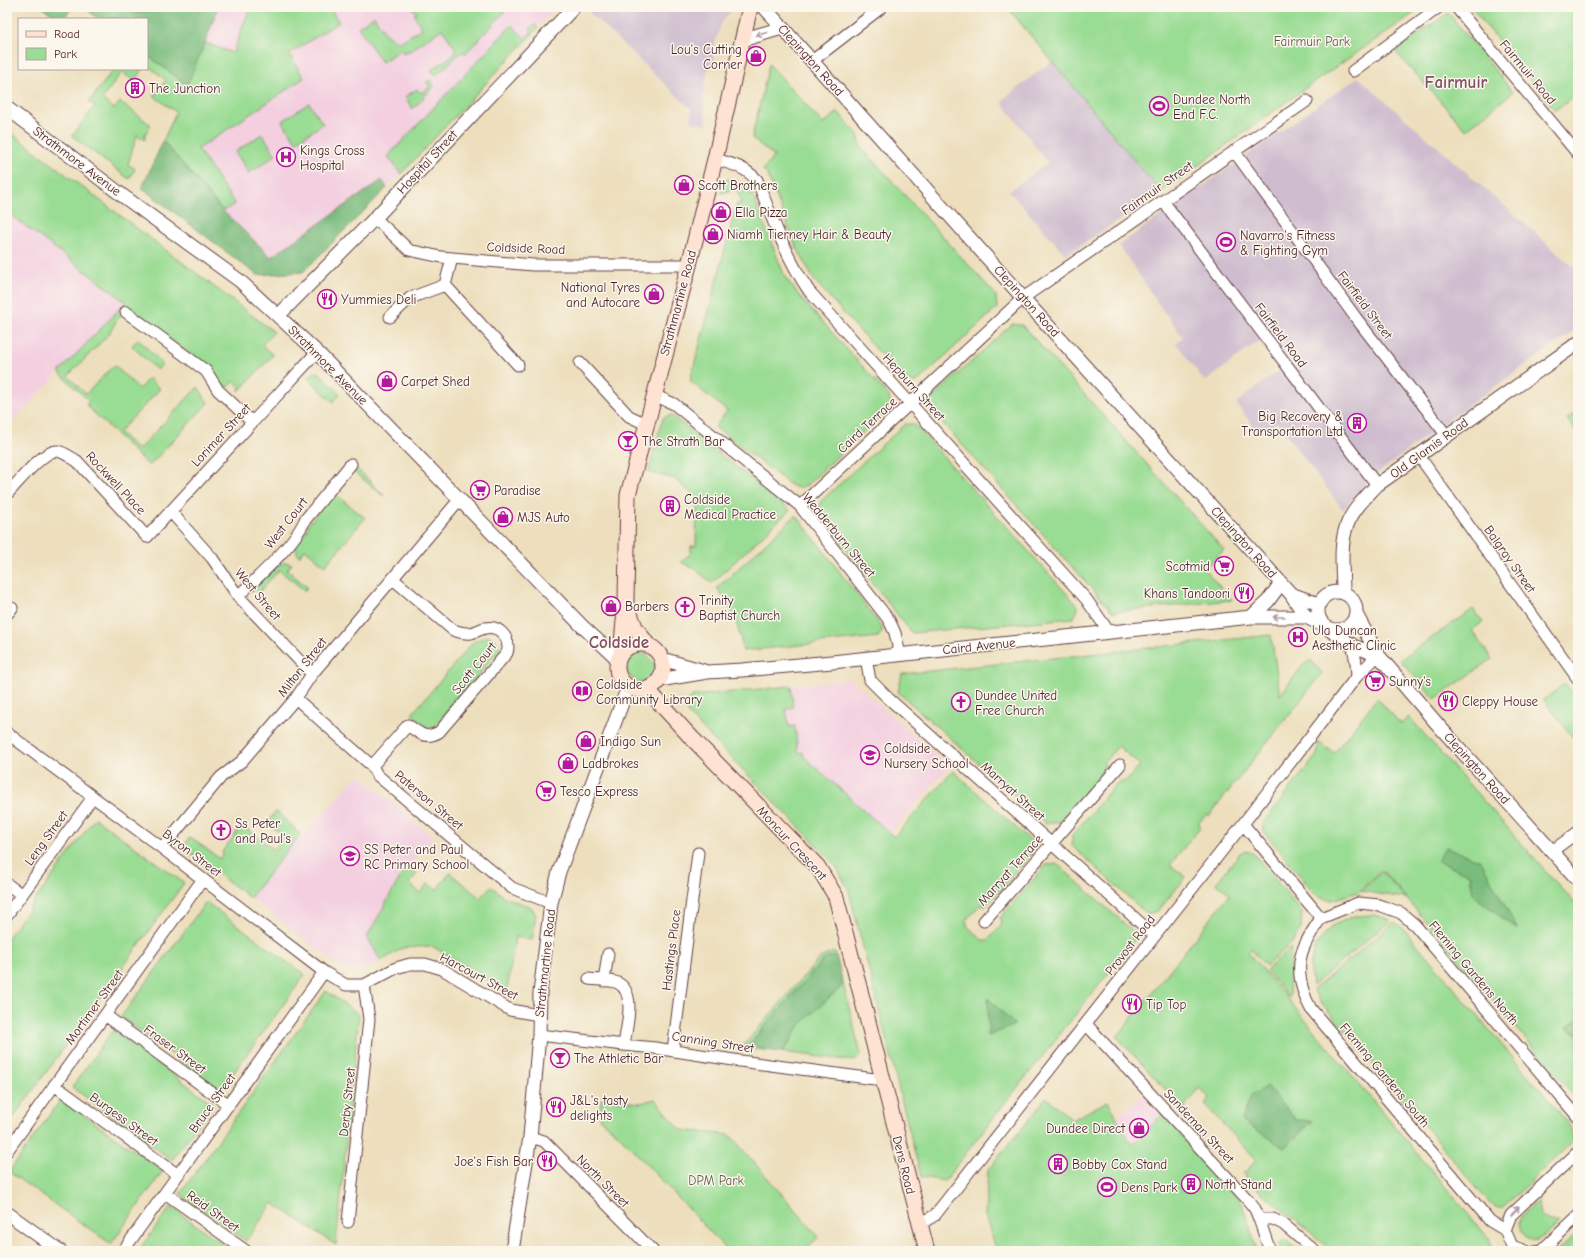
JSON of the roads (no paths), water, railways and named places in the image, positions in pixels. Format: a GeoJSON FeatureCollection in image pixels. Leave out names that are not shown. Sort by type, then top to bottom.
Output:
{"type":"FeatureCollection","features":[{"type":"Feature","properties":{"kind":"main road","name":"Strathmartine Road"},"geometry":{"type":"LineString","coordinates":[[619,656],[626,601],[628,495],[689,265],[750,7]]}},
{"type":"Feature","properties":{"kind":"main road","name":"Strathmartine Road"},"geometry":{"type":"LineString","coordinates":[[626,601],[635,627],[647,644]]}},
{"type":"Feature","properties":{"kind":"main road"},"geometry":{"type":"LineString","coordinates":[[633,644],[647,644],[654,647],[662,659],[664,666],[659,680],[654,686],[647,689],[640,690],[628,687],[622,682],[618,675],[616,667],[619,656],[626,647],[633,644]]}},
{"type":"Feature","properties":{"kind":"main road","name":"Moncur Crescent"},"geometry":{"type":"LineString","coordinates":[[647,689],[688,734],[818,867],[832,888],[838,904],[882,1080]]}},
{"type":"Feature","properties":{"kind":"main road","name":"Dens Road"},"geometry":{"type":"LineString","coordinates":[[882,1080],[919,1226],[927,1251]]}},
{"type":"Feature","properties":{"kind":"street","name":"Hospital Street"},"geometry":{"type":"LineString","coordinates":[[278,315],[375,218],[574,7]]}},
{"type":"Feature","properties":{"kind":"street","name":"Clepington Road"},"geometry":{"type":"LineString","coordinates":[[764,7],[1023,298],[1291,594],[1306,617]]}},
{"type":"Feature","properties":{"kind":"street"},"geometry":{"type":"LineString","coordinates":[[812,61],[882,7]]}},
{"type":"Feature","properties":{"kind":"street"},"geometry":{"type":"LineString","coordinates":[[1353,71],[1439,7]]}},
{"type":"Feature","properties":{"kind":"street","name":"Fairmuir Road"},"geometry":{"type":"LineString","coordinates":[[1456,7],[1578,154]]}},
{"type":"Feature","properties":{"kind":"street"},"geometry":{"type":"LineString","coordinates":[[742,40],[782,28]]}},
{"type":"Feature","properties":{"kind":"street","name":"Fairmuir Street"},"geometry":{"type":"LineString","coordinates":[[1023,298],[1307,100]]}},
{"type":"Feature","properties":{"kind":"street","name":"Strathmore Avenue"},"geometry":{"type":"LineString","coordinates":[[7,108],[240,281],[278,315],[317,352],[582,626],[619,656]]}},
{"type":"Feature","properties":{"kind":"street","name":"Fairfield Street"},"geometry":{"type":"LineString","coordinates":[[1234,151],[1356,318],[1447,436]]}},
{"type":"Feature","properties":{"kind":"street","name":"Hepburn Street"},"geometry":{"type":"LineString","coordinates":[[715,159],[737,165],[749,171],[757,180],[784,245],[799,276],[809,291],[1086,599],[1109,632]]}},
{"type":"Feature","properties":{"kind":"street","name":"Fairfield Road"},"geometry":{"type":"LineString","coordinates":[[1163,201],[1377,486]]}},
{"type":"Feature","properties":{"kind":"street","name":"Coldside Road"},"geometry":{"type":"LineString","coordinates":[[375,218],[410,250],[452,258],[533,265],[689,265]]}},
{"type":"Feature","properties":{"kind":"street"},"geometry":{"type":"LineString","coordinates":[[445,285],[452,258]]}},
{"type":"Feature","properties":{"kind":"street"},"geometry":{"type":"LineString","coordinates":[[390,317],[410,298],[445,285]]}},
{"type":"Feature","properties":{"kind":"street"},"geometry":{"type":"LineString","coordinates":[[445,285],[518,365]]}},
{"type":"Feature","properties":{"kind":"street","name":"Caird Terrace"},"geometry":{"type":"LineString","coordinates":[[800,506],[1023,298]]}},
{"type":"Feature","properties":{"kind":"street"},"geometry":{"type":"LineString","coordinates":[[126,312],[206,371],[218,390],[252,422]]}},
{"type":"Feature","properties":{"kind":"street","name":"Old Glamis Road"},"geometry":{"type":"LineString","coordinates":[[1343,593],[1343,548],[1347,525],[1360,503],[1377,486],[1578,343]]}},
{"type":"Feature","properties":{"kind":"street","name":"Lorimer Street"},"geometry":{"type":"LineString","coordinates":[[147,537],[317,352]]}},
{"type":"Feature","properties":{"kind":"street"},"geometry":{"type":"LineString","coordinates":[[580,364],[629,416],[646,424]]}},
{"type":"Feature","properties":{"kind":"street","name":"Wedderburn Street"},"geometry":{"type":"LineString","coordinates":[[654,395],[674,404],[800,506],[889,620],[896,632],[900,655]]}},
{"type":"Feature","properties":{"kind":"street","name":"Rockwell Place"},"geometry":{"type":"LineString","coordinates":[[7,494],[43,456],[55,451],[67,454],[77,461],[147,537]]}},
{"type":"Feature","properties":{"kind":"street","name":"Balgray Street"},"geometry":{"type":"LineString","coordinates":[[1419,456],[1578,679]]}},
{"type":"Feature","properties":{"kind":"street","name":"West Court"},"geometry":{"type":"LineString","coordinates":[[238,596],[272,564],[302,528],[305,520],[351,464]]}},
{"type":"Feature","properties":{"kind":"street","name":"Milton Street"},"geometry":{"type":"LineString","coordinates":[[162,848],[221,777],[242,761],[296,698],[312,674],[459,500]]}},
{"type":"Feature","properties":{"kind":"street","name":"West Street"},"geometry":{"type":"LineString","coordinates":[[170,511],[212,558],[238,596],[312,674]]}},
{"type":"Feature","properties":{"kind":"street","name":"Scott Court"},"geometry":{"type":"LineString","coordinates":[[372,766],[408,725],[421,734],[432,736],[439,732],[507,653],[509,646],[506,636],[497,629],[486,627],[471,633],[461,634],[453,630],[393,579]]}},
{"type":"Feature","properties":{"kind":"street"},"geometry":{"type":"LineString","coordinates":[[1251,617],[1268,601],[1281,583]]}},
{"type":"Feature","properties":{"kind":"street"},"geometry":{"type":"LineString","coordinates":[[1343,593],[1333,592],[1321,599],[1318,615],[1327,627],[1352,646],[1378,655]]}},
{"type":"Feature","properties":{"kind":"street","name":"Clepington Road"},"geometry":{"type":"LineString","coordinates":[[1343,593],[1349,596],[1353,601],[1356,607],[1356,614],[1378,655],[1439,726],[1578,880]]}},
{"type":"Feature","properties":{"kind":"street","name":"Clepington Road"},"geometry":{"type":"LineString","coordinates":[[1291,594],[1319,604]]}},
{"type":"Feature","properties":{"kind":"street"},"geometry":{"type":"LineString","coordinates":[[1306,617],[1336,631],[1347,628],[1352,624],[1356,614]]}},
{"type":"Feature","properties":{"kind":"street","name":"Caird Avenue"},"geometry":{"type":"LineString","coordinates":[[659,680],[707,672],[900,655],[1251,617],[1306,617]]}},
{"type":"Feature","properties":{"kind":"street"},"geometry":{"type":"LineString","coordinates":[[1352,646],[1357,676]]}},
{"type":"Feature","properties":{"kind":"street","name":"Provost Road"},"geometry":{"type":"LineString","coordinates":[[919,1226],[935,1215],[1243,824],[1357,676],[1378,655]]}},
{"type":"Feature","properties":{"kind":"street","name":"Marryat Street"},"geometry":{"type":"LineString","coordinates":[[866,658],[870,680],[1155,936]]}},
{"type":"Feature","properties":{"kind":"street","name":"Caird Avenue"},"geometry":{"type":"LineString","coordinates":[[662,659],[707,672]]}},
{"type":"Feature","properties":{"kind":"street","name":"Strathmartine Road"},"geometry":{"type":"LineString","coordinates":[[512,1251],[530,1137],[539,1035],[540,993],[551,903],[559,872],[628,687]]}},
{"type":"Feature","properties":{"kind":"street","name":"Paterson Street"},"geometry":{"type":"LineString","coordinates":[[301,703],[372,766],[377,775],[512,888],[551,903]]}},
{"type":"Feature","properties":{"kind":"street","name":"Byron Street"},"geometry":{"type":"LineString","coordinates":[[7,733],[162,848],[324,972],[346,985],[364,985]]}},
{"type":"Feature","properties":{"kind":"street","name":"Marryat Terrace"},"geometry":{"type":"LineString","coordinates":[[984,921],[1120,765]]}},
{"type":"Feature","properties":{"kind":"street","name":"Leng Street"},"geometry":{"type":"LineString","coordinates":[[7,915],[93,797]]}},
{"type":"Feature","properties":{"kind":"street"},"geometry":{"type":"LineString","coordinates":[[1243,824],[1321,918]]}},
{"type":"Feature","properties":{"kind":"street"},"geometry":{"type":"LineString","coordinates":[[1552,851],[1578,832]]}},
{"type":"Feature","properties":{"kind":"street","name":"Hastings Place"},"geometry":{"type":"LineString","coordinates":[[673,1050],[698,853]]}},
{"type":"Feature","properties":{"kind":"street","name":"Mortimer Street"},"geometry":{"type":"LineString","coordinates":[[7,1151],[203,879]]}},
{"type":"Feature","properties":{"kind":"street"},"geometry":{"type":"LineString","coordinates":[[7,884],[22,895]]}},
{"type":"Feature","properties":{"kind":"street","name":"Fleming Gardens North"},"geometry":{"type":"LineString","coordinates":[[1321,918],[1358,903],[1379,905],[1401,913],[1415,925],[1578,1117]]}},
{"type":"Feature","properties":{"kind":"street","name":"Fleming Gardens South"},"geometry":{"type":"LineString","coordinates":[[1321,918],[1303,948],[1299,970],[1303,995],[1311,1009],[1490,1221],[1505,1230]]}},
{"type":"Feature","properties":{"kind":"street"},"geometry":{"type":"LineString","coordinates":[[604,981],[608,954]]}},
{"type":"Feature","properties":{"kind":"street","name":"Harcourt Street"},"geometry":{"type":"LineString","coordinates":[[364,985],[396,968],[410,964],[425,964],[442,969],[510,1010],[539,1015]]}},
{"type":"Feature","properties":{"kind":"street","name":"Bruce Street"},"geometry":{"type":"LineString","coordinates":[[123,1251],[324,972]]}},
{"type":"Feature","properties":{"kind":"street"},"geometry":{"type":"LineString","coordinates":[[589,979],[618,983],[627,993],[630,1004],[624,1045]]}},
{"type":"Feature","properties":{"kind":"street","name":"Derby Street"},"geometry":{"type":"LineString","coordinates":[[348,1222],[369,1019],[364,985]]}},
{"type":"Feature","properties":{"kind":"street","name":"Fraser Street"},"geometry":{"type":"LineString","coordinates":[[105,1015],[229,1105]]}},
{"type":"Feature","properties":{"kind":"street","name":"Sandeman Street"},"geometry":{"type":"LineString","coordinates":[[1086,1024],[1247,1199],[1255,1209],[1260,1219],[1270,1251]]}},
{"type":"Feature","properties":{"kind":"street","name":"Canning Street"},"geometry":{"type":"LineString","coordinates":[[539,1035],[673,1050],[740,1061],[882,1080]]}},
{"type":"Feature","properties":{"kind":"street","name":"Burgess Street"},"geometry":{"type":"LineString","coordinates":[[54,1085],[178,1175]]}},
{"type":"Feature","properties":{"kind":"street","name":"North Street"},"geometry":{"type":"LineString","coordinates":[[530,1137],[544,1141],[653,1251]]}},
{"type":"Feature","properties":{"kind":"street"},"geometry":{"type":"LineString","coordinates":[[1525,1251],[1509,1249],[1505,1230],[1511,1215],[1578,1152]]}},
{"type":"Feature","properties":{"kind":"street","name":"Reid Street"},"geometry":{"type":"LineString","coordinates":[[165,1193],[246,1251]]}},
{"type":"Feature","properties":{"kind":"street"},"geometry":{"type":"LineString","coordinates":[[7,1212],[60,1251]]}},
{"type":"Feature","properties":{"kind":"street"},"geometry":{"type":"LineString","coordinates":[[1535,1251],[1543,1248],[1578,1216]]}},
{"type":"Feature","properties":{"kind":"street"},"geometry":{"type":"LineString","coordinates":[[1260,1219],[1273,1220],[1283,1224],[1315,1251]]}},
{"type":"Feature","properties":{"kind":"place","name":"Lou's Cutting Corner"},"geometry":{"type":"Point","coordinates":[756,56]}},
{"type":"Feature","properties":{"kind":"place","name":"The Junction"},"geometry":{"type":"Point","coordinates":[135,88]}},
{"type":"Feature","properties":{"kind":"place","name":"Dundee North End F.C."},"geometry":{"type":"Point","coordinates":[1159,106]}},
{"type":"Feature","properties":{"kind":"place","name":"Kings Cross Hospital"},"geometry":{"type":"Point","coordinates":[286,157]}},
{"type":"Feature","properties":{"kind":"place","name":"Scott Brothers"},"geometry":{"type":"Point","coordinates":[684,185]}},
{"type":"Feature","properties":{"kind":"place","name":"Ella Pizza"},"geometry":{"type":"Point","coordinates":[721,212]}},
{"type":"Feature","properties":{"kind":"place","name":"Niamh Tierney Hair & Beauty"},"geometry":{"type":"Point","coordinates":[713,234]}},
{"type":"Feature","properties":{"kind":"place","name":"Navarro's Fitness & Fighting Gym"},"geometry":{"type":"Point","coordinates":[1226,242]}},
{"type":"Feature","properties":{"kind":"place","name":"National Tyres and Autocare"},"geometry":{"type":"Point","coordinates":[654,294]}},
{"type":"Feature","properties":{"kind":"place","name":"Yummies Deli"},"geometry":{"type":"Point","coordinates":[327,299]}},
{"type":"Feature","properties":{"kind":"place","name":"Carpet Shed"},"geometry":{"type":"Point","coordinates":[387,381]}},
{"type":"Feature","properties":{"kind":"place","name":"Big Recovery & Transportation Ltd"},"geometry":{"type":"Point","coordinates":[1357,423]}},
{"type":"Feature","properties":{"kind":"place","name":"The Strath Bar"},"geometry":{"type":"Point","coordinates":[628,441]}},
{"type":"Feature","properties":{"kind":"place","name":"Paradise"},"geometry":{"type":"Point","coordinates":[480,490]}},
{"type":"Feature","properties":{"kind":"place","name":"Coldside Medical Practice"},"geometry":{"type":"Point","coordinates":[670,506]}},
{"type":"Feature","properties":{"kind":"place","name":"MJS Auto"},"geometry":{"type":"Point","coordinates":[503,517]}},
{"type":"Feature","properties":{"kind":"place","name":"Scotmid"},"geometry":{"type":"Point","coordinates":[1224,566]}},
{"type":"Feature","properties":{"kind":"place","name":"Khans Tandoori"},"geometry":{"type":"Point","coordinates":[1244,593]}},
{"type":"Feature","properties":{"kind":"place","name":"Barbers"},"geometry":{"type":"Point","coordinates":[611,606]}},
{"type":"Feature","properties":{"kind":"place","name":"Trinity Baptist Church"},"geometry":{"type":"Point","coordinates":[685,607]}},
{"type":"Feature","properties":{"kind":"place","name":"Ula Duncan Aesthetic Clinic"},"geometry":{"type":"Point","coordinates":[1298,637]}},
{"type":"Feature","properties":{"kind":"place","name":"Sunny's"},"geometry":{"type":"Point","coordinates":[1375,681]}},
{"type":"Feature","properties":{"kind":"place","name":"Coldside Community Library"},"geometry":{"type":"Point","coordinates":[582,691]}},
{"type":"Feature","properties":{"kind":"place","name":"Cleppy House"},"geometry":{"type":"Point","coordinates":[1448,701]}},
{"type":"Feature","properties":{"kind":"place","name":"Dundee United Free Church"},"geometry":{"type":"Point","coordinates":[961,702]}},
{"type":"Feature","properties":{"kind":"place","name":"Indigo Sun"},"geometry":{"type":"Point","coordinates":[586,741]}},
{"type":"Feature","properties":{"kind":"place","name":"Coldside Nursery School"},"geometry":{"type":"Point","coordinates":[870,755]}},
{"type":"Feature","properties":{"kind":"place","name":"Ladbrokes"},"geometry":{"type":"Point","coordinates":[568,763]}},
{"type":"Feature","properties":{"kind":"place","name":"Tesco Express"},"geometry":{"type":"Point","coordinates":[546,791]}},
{"type":"Feature","properties":{"kind":"place","name":"Ss Peter and Paul's"},"geometry":{"type":"Point","coordinates":[221,830]}},
{"type":"Feature","properties":{"kind":"place","name":"SS Peter and Paul RC Primary School"},"geometry":{"type":"Point","coordinates":[350,856]}},
{"type":"Feature","properties":{"kind":"place","name":"Tip Top"},"geometry":{"type":"Point","coordinates":[1132,1004]}},
{"type":"Feature","properties":{"kind":"place","name":"The Athletic Bar"},"geometry":{"type":"Point","coordinates":[560,1058]}},
{"type":"Feature","properties":{"kind":"place","name":"J&L's tasty delights"},"geometry":{"type":"Point","coordinates":[556,1107]}},
{"type":"Feature","properties":{"kind":"place","name":"Dundee Direct"},"geometry":{"type":"Point","coordinates":[1139,1128]}},
{"type":"Feature","properties":{"kind":"place","name":"Joe's Fish Bar"},"geometry":{"type":"Point","coordinates":[547,1161]}},
{"type":"Feature","properties":{"kind":"place","name":"Bobby Cox Stand"},"geometry":{"type":"Point","coordinates":[1058,1164]}},
{"type":"Feature","properties":{"kind":"place","name":"North Stand"},"geometry":{"type":"Point","coordinates":[1191,1184]}},
{"type":"Feature","properties":{"kind":"place","name":"Dens Park"},"geometry":{"type":"Point","coordinates":[1107,1187]}},
{"type":"Feature","properties":{"kind":"district","name":"Fairmuir"},"geometry":{"type":"Point","coordinates":[1456,82]}},
{"type":"Feature","properties":{"kind":"district","name":"Coldside"},"geometry":{"type":"Point","coordinates":[619,642]}},
{"type":"Feature","properties":{"kind":"park label","name":"Fairmuir Park"},"geometry":{"type":"Point","coordinates":[1312,41]}},
{"type":"Feature","properties":{"kind":"park label","name":"DPM Park"},"geometry":{"type":"Point","coordinates":[716,1180]}}]}
